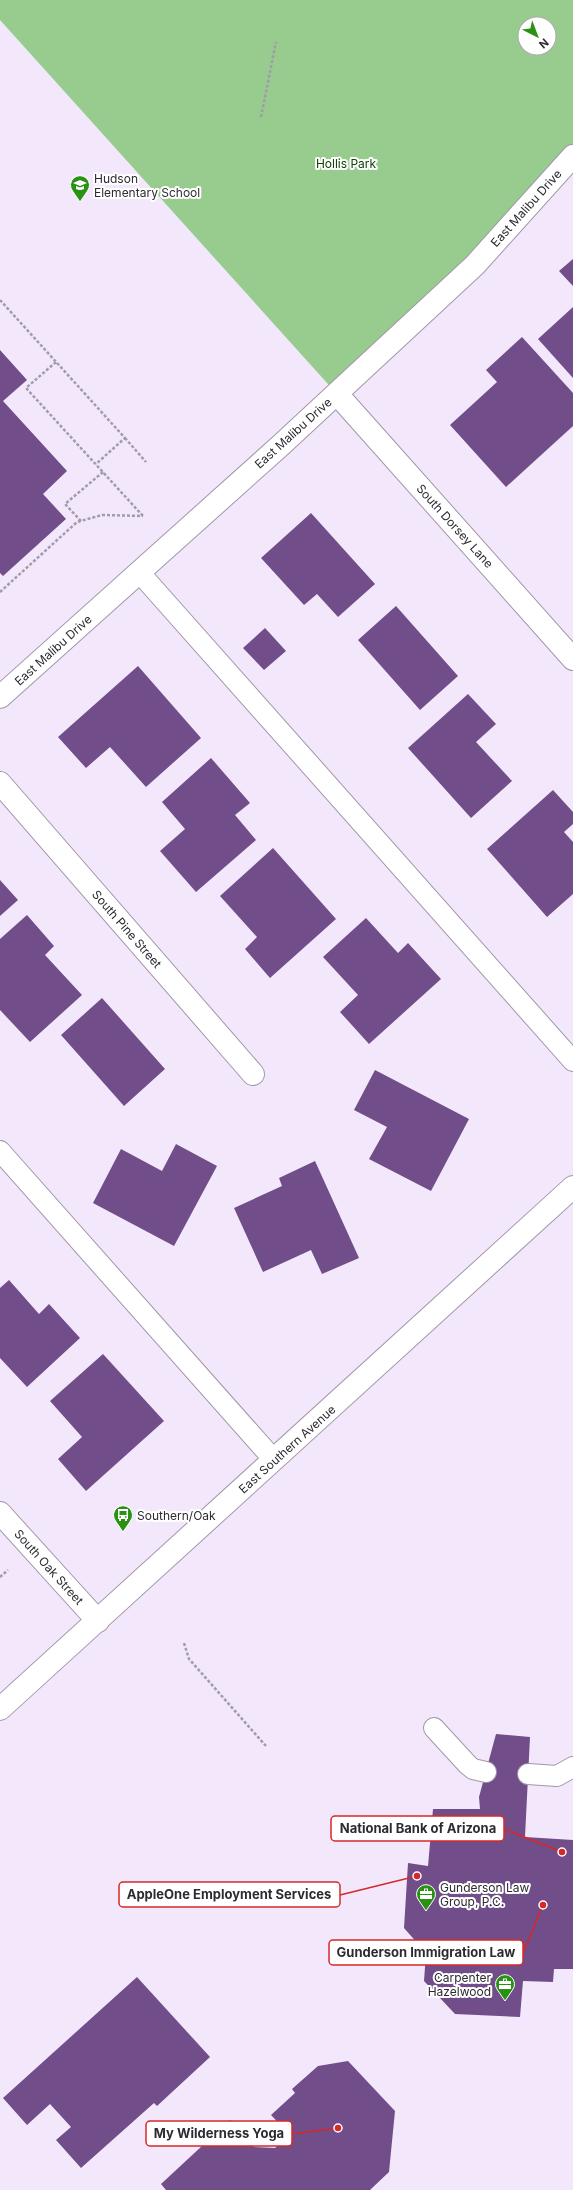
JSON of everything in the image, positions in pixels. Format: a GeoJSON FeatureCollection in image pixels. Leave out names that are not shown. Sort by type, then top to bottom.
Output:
{"type":"FeatureCollection","features":[{"type":"Feature","properties":{"kind":"street","name":"East Malibu Drive"},"geometry":{"type":"LineString","coordinates":[[0,698],[337,394],[475,264],[573,156]]}},
{"type":"Feature","properties":{"kind":"street","name":"South Dorsey Lane"},"geometry":{"type":"LineString","coordinates":[[337,394],[573,659]]}},
{"type":"Feature","properties":{"kind":"street","name":"South Pine Street"},"geometry":{"type":"LineString","coordinates":[[0,783],[253,1074]]}},
{"type":"Feature","properties":{"kind":"street","name":"East Southern Avenue"},"geometry":{"type":"LineString","coordinates":[[0,1709],[573,1187]]}},
{"type":"Feature","properties":{"kind":"street","name":"South Oak Street"},"geometry":{"type":"LineString","coordinates":[[0,1513],[98,1621]]}},
{"type":"Feature","properties":{"kind":"lane"},"geometry":{"type":"LineString","coordinates":[[139,572],[573,1061]]}},
{"type":"Feature","properties":{"kind":"lane"},"geometry":{"type":"LineString","coordinates":[[0,1150],[274,1460]]}},
{"type":"Feature","properties":{"kind":"lane"},"geometry":{"type":"LineString","coordinates":[[434,1728],[473,1770],[486,1772]]}},
{"type":"Feature","properties":{"kind":"lane"},"geometry":{"type":"LineString","coordinates":[[528,1774],[557,1776],[573,1767]]}},
{"type":"Feature","properties":{"kind":"path"},"geometry":{"type":"LineString","coordinates":[[261,117],[276,42]]}},
{"type":"Feature","properties":{"kind":"path"},"geometry":{"type":"LineString","coordinates":[[0,300],[146,462]]}},
{"type":"Feature","properties":{"kind":"path"},"geometry":{"type":"LineString","coordinates":[[0,592],[77,522],[102,515],[143,516],[26,388],[56,362]]}},
{"type":"Feature","properties":{"kind":"path"},"geometry":{"type":"LineString","coordinates":[[96,464],[125,438]]}},
{"type":"Feature","properties":{"kind":"path"},"geometry":{"type":"LineString","coordinates":[[81,521],[65,504],[103,472]]}},
{"type":"Feature","properties":{"kind":"path"},"geometry":{"type":"LineString","coordinates":[[0,1577],[8,1570]]}},
{"type":"Feature","properties":{"kind":"path"},"geometry":{"type":"LineString","coordinates":[[184,1643],[189,1659],[266,1746]]}},
{"type":"Feature","properties":{"kind":"green space","name":"Hollis Park"},"geometry":{"type":"Polygon","coordinates":[[[0,0],[573,0],[573,156],[337,394],[0,20],[0,0]]]}},
{"type":"Feature","properties":{"kind":"building"},"geometry":{"type":"Polygon","coordinates":[[[573,259],[573,286],[559,271],[573,259]]]}},
{"type":"Feature","properties":{"kind":"building"},"geometry":{"type":"Polygon","coordinates":[[[573,307],[573,378],[538,339],[573,307]]]}},
{"type":"Feature","properties":{"kind":"building"},"geometry":{"type":"Polygon","coordinates":[[[522,337],[573,393],[573,426],[506,487],[450,425],[497,382],[486,370],[522,337]]]}},
{"type":"Feature","properties":{"kind":"building"},"geometry":{"type":"Polygon","coordinates":[[[0,350],[27,380],[3,401],[67,471],[43,494],[66,519],[3,576],[0,573],[0,350]]]}},
{"type":"Feature","properties":{"kind":"building"},"geometry":{"type":"Polygon","coordinates":[[[311,513],[375,584],[338,617],[317,594],[304,605],[261,558],[311,513]]]}},
{"type":"Feature","properties":{"kind":"building"},"geometry":{"type":"Polygon","coordinates":[[[396,606],[458,676],[420,710],[358,640],[396,606]]]}},
{"type":"Feature","properties":{"kind":"building"},"geometry":{"type":"Polygon","coordinates":[[[265,628],[286,651],[264,670],[243,648],[265,628]]]}},
{"type":"Feature","properties":{"kind":"building"},"geometry":{"type":"Polygon","coordinates":[[[138,666],[201,738],[146,787],[110,747],[86,768],[58,737],[138,666]]]}},
{"type":"Feature","properties":{"kind":"building"},"geometry":{"type":"Polygon","coordinates":[[[468,694],[496,724],[476,742],[512,781],[471,818],[408,748],[468,694]]]}},
{"type":"Feature","properties":{"kind":"building"},"geometry":{"type":"Polygon","coordinates":[[[211,758],[250,803],[235,815],[256,840],[196,892],[160,851],[185,829],[162,802],[211,758]]]}},
{"type":"Feature","properties":{"kind":"building"},"geometry":{"type":"Polygon","coordinates":[[[553,790],[573,812],[573,824],[564,832],[573,842],[573,894],[547,917],[487,849],[553,790]]]}},
{"type":"Feature","properties":{"kind":"building"},"geometry":{"type":"Polygon","coordinates":[[[273,848],[336,919],[270,978],[245,949],[257,937],[220,896],[273,848]]]}},
{"type":"Feature","properties":{"kind":"building"},"geometry":{"type":"Polygon","coordinates":[[[0,880],[18,900],[0,916],[0,880]]]}},
{"type":"Feature","properties":{"kind":"building"},"geometry":{"type":"Polygon","coordinates":[[[27,915],[54,946],[45,955],[82,995],[30,1042],[0,1010],[0,939],[27,915]]]}},
{"type":"Feature","properties":{"kind":"building"},"geometry":{"type":"Polygon","coordinates":[[[366,918],[398,953],[408,943],[441,979],[369,1044],[340,1012],[358,995],[323,957],[366,918]]]}},
{"type":"Feature","properties":{"kind":"building"},"geometry":{"type":"Polygon","coordinates":[[[102,998],[165,1069],[124,1106],[61,1035],[102,998]]]}},
{"type":"Feature","properties":{"kind":"building"},"geometry":{"type":"Polygon","coordinates":[[[375,1070],[469,1119],[431,1191],[369,1159],[387,1127],[354,1110],[375,1070]]]}},
{"type":"Feature","properties":{"kind":"building"},"geometry":{"type":"Polygon","coordinates":[[[176,1144],[217,1166],[174,1246],[93,1203],[121,1149],[162,1171],[176,1144]]]}},
{"type":"Feature","properties":{"kind":"building"},"geometry":{"type":"Polygon","coordinates":[[[315,1161],[359,1258],[322,1274],[311,1250],[263,1272],[234,1208],[282,1186],[279,1178],[315,1161]]]}},
{"type":"Feature","properties":{"kind":"building"},"geometry":{"type":"Polygon","coordinates":[[[9,1280],[39,1314],[49,1304],[80,1338],[27,1387],[0,1358],[0,1288],[9,1280]]]}},
{"type":"Feature","properties":{"kind":"building"},"geometry":{"type":"Polygon","coordinates":[[[103,1354],[164,1421],[86,1491],[58,1459],[82,1437],[50,1401],[103,1354]]]}},
{"type":"Feature","properties":{"kind":"building"},"geometry":{"type":"Polygon","coordinates":[[[496,1734],[530,1737],[525,1837],[573,1840],[573,1969],[554,1969],[553,1982],[523,1981],[520,2017],[455,2014],[424,1981],[426,1953],[404,1928],[408,1863],[428,1866],[433,1809],[480,1809],[479,1797],[496,1734]]]}},
{"type":"Feature","properties":{"kind":"building"},"geometry":{"type":"Polygon","coordinates":[[[137,1977],[210,2057],[157,2106],[154,2103],[81,2168],[56,2140],[71,2127],[50,2104],[27,2125],[3,2098],[137,1977]]]}},
{"type":"Feature","properties":{"kind":"building"},"geometry":{"type":"Polygon","coordinates":[[[348,2061],[395,2111],[389,2172],[370,2190],[166,2190],[161,2184],[230,2120],[254,2147],[275,2148],[290,2135],[271,2115],[295,2093],[292,2089],[318,2066],[348,2061]]]}},
{"type":"Feature","properties":{"kind":"place","name":"Hudson Elementary School"},"geometry":{"type":"Point","coordinates":[80,202]}},
{"type":"Feature","properties":{"kind":"place","name":"Southern/Oak"},"geometry":{"type":"Point","coordinates":[123,1532]}},
{"type":"Feature","properties":{"kind":"place","name":"National Bank of Arizona"},"geometry":{"type":"Point","coordinates":[562,1852]}},
{"type":"Feature","properties":{"kind":"place","name":"AppleOne Employment Services"},"geometry":{"type":"Point","coordinates":[417,1876]}},
{"type":"Feature","properties":{"kind":"place","name":"Gunderson Immigration Law"},"geometry":{"type":"Point","coordinates":[543,1905]}},
{"type":"Feature","properties":{"kind":"place","name":"Gunderson Law Group, P.C."},"geometry":{"type":"Point","coordinates":[426,1911]}},
{"type":"Feature","properties":{"kind":"place","name":"Carpenter Hazelwood"},"geometry":{"type":"Point","coordinates":[505,2001]}},
{"type":"Feature","properties":{"kind":"place","name":"My Wilderness Yoga"},"geometry":{"type":"Point","coordinates":[338,2128]}}]}
